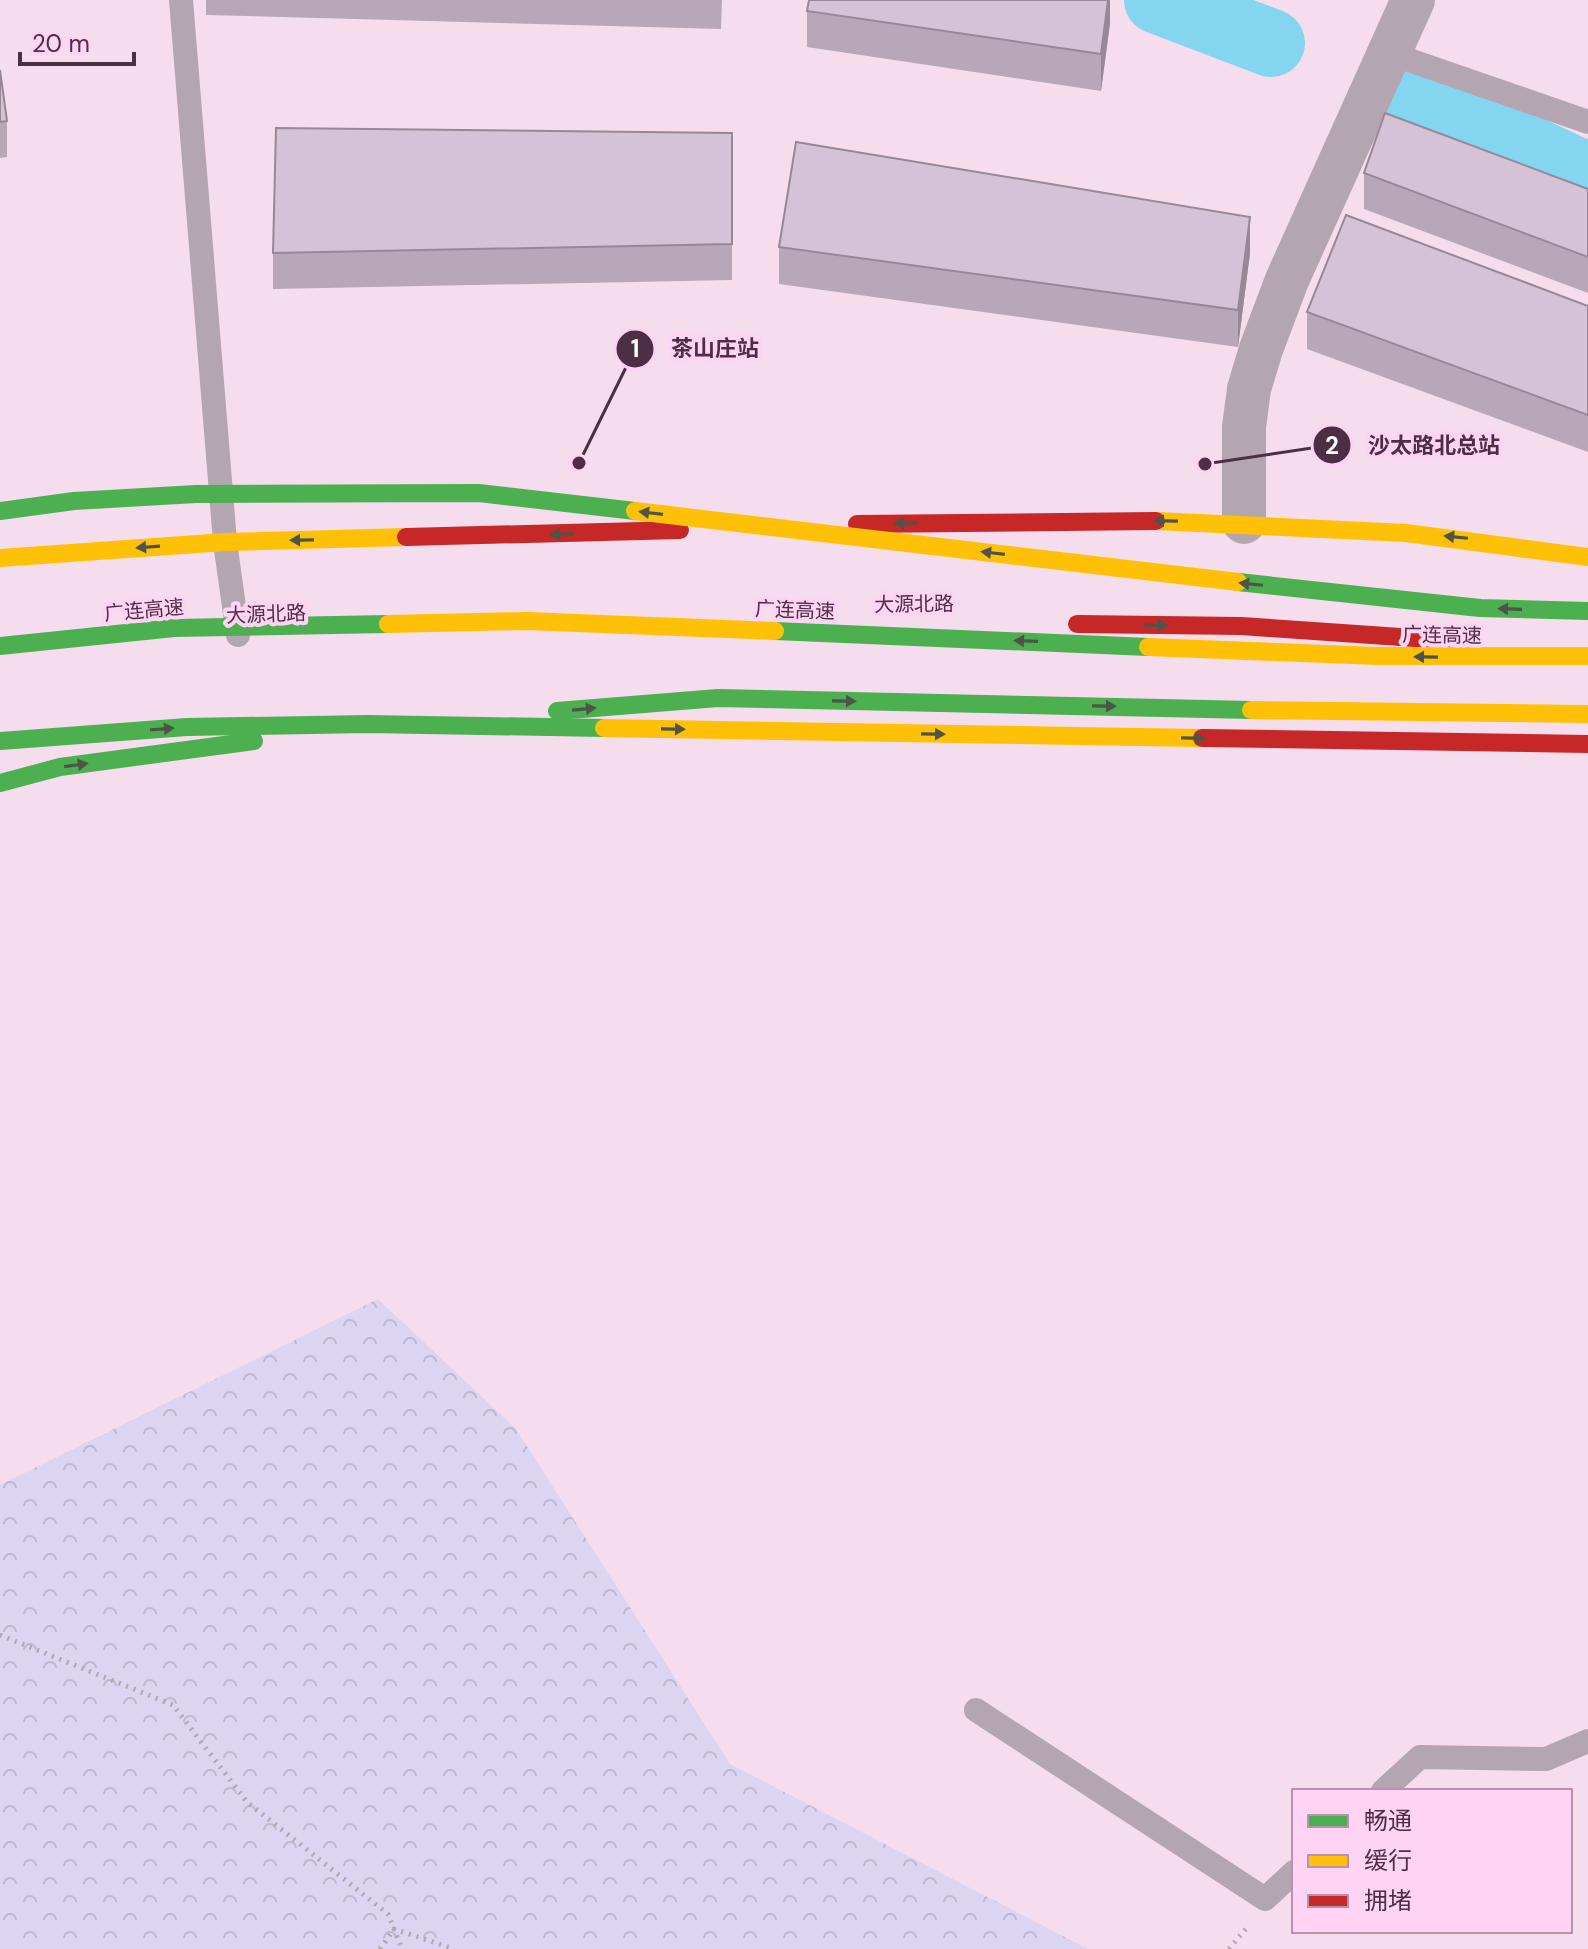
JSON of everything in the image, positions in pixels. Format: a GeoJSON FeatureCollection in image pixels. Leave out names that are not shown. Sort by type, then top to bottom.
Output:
{"type":"FeatureCollection","features":[{"type":"Feature","properties":{"kind":"main road"},"geometry":{"type":"LineString","coordinates":[[0,511],[74,501],[196,494],[479,493],[1235,582],[1480,608],[1588,611]]}},
{"type":"Feature","properties":{"kind":"main road"},"geometry":{"type":"LineString","coordinates":[[0,558],[225,542],[972,521],[1244,522],[1466,538],[1588,557]]}},
{"type":"Feature","properties":{"kind":"main road","name":"广连高速"},"geometry":{"type":"LineString","coordinates":[[0,646],[174,628],[527,621],[1377,656],[1588,659]]}},
{"type":"Feature","properties":{"kind":"main road","name":"大源北路"},"geometry":{"type":"LineString","coordinates":[[0,661],[128,645],[238,637],[1106,623],[1373,633],[1505,646],[1588,659]]}},
{"type":"Feature","properties":{"kind":"main road"},"geometry":{"type":"LineString","coordinates":[[0,783],[60,767],[345,728],[718,698],[1482,715],[1588,714]]}},
{"type":"Feature","properties":{"kind":"main road"},"geometry":{"type":"LineString","coordinates":[[0,741],[187,727],[368,724],[1588,744]]}},
{"type":"Feature","properties":{"kind":"street"},"geometry":{"type":"LineString","coordinates":[[1244,522],[1244,427],[1249,389],[1261,349],[1287,280],[1413,0]]}},
{"type":"Feature","properties":{"kind":"lane"},"geometry":{"type":"LineString","coordinates":[[181,0],[225,542],[238,637]]}},
{"type":"Feature","properties":{"kind":"lane"},"geometry":{"type":"LineString","coordinates":[[1389,53],[1588,122]]}},
{"type":"Feature","properties":{"kind":"lane"},"geometry":{"type":"LineString","coordinates":[[976,1710],[1265,1899],[1292,1874]]}},
{"type":"Feature","properties":{"kind":"lane"},"geometry":{"type":"LineString","coordinates":[[1385,1789],[1420,1757],[1546,1759],[1588,1741]]}},
{"type":"Feature","properties":{"kind":"path"},"geometry":{"type":"LineString","coordinates":[[0,1635],[173,1705],[247,1802],[388,1914],[402,1949]]}},
{"type":"Feature","properties":{"kind":"path"},"geometry":{"type":"LineString","coordinates":[[380,1949],[394,1929]]}},
{"type":"Feature","properties":{"kind":"path"},"geometry":{"type":"LineString","coordinates":[[394,1929],[454,1949]]}},
{"type":"Feature","properties":{"kind":"green space"},"geometry":{"type":"Polygon","coordinates":[[[378,1299],[516,1429],[730,1764],[1088,1949],[0,1949],[0,1485],[378,1299]]]}},
{"type":"Feature","properties":{"kind":"building"},"geometry":{"type":"Polygon","coordinates":[[[809,0],[1108,0],[1101,54],[807,11],[809,0]]]}},
{"type":"Feature","properties":{"kind":"building"},"geometry":{"type":"Polygon","coordinates":[[[0,70],[7,121],[0,122],[0,70]]]}},
{"type":"Feature","properties":{"kind":"building"},"geometry":{"type":"Polygon","coordinates":[[[1385,113],[1588,189],[1588,257],[1364,173],[1385,113]]]}},
{"type":"Feature","properties":{"kind":"building"},"geometry":{"type":"Polygon","coordinates":[[[276,128],[732,133],[732,244],[273,253],[276,128]]]}},
{"type":"Feature","properties":{"kind":"building"},"geometry":{"type":"Polygon","coordinates":[[[796,142],[1250,217],[1238,310],[779,247],[796,142]]]}},
{"type":"Feature","properties":{"kind":"building"},"geometry":{"type":"Polygon","coordinates":[[[1346,215],[1588,306],[1588,415],[1307,312],[1346,215]]]}},
{"type":"Feature","properties":{"kind":"waterway"},"geometry":{"type":"LineString","coordinates":[[1158,0],[1271,43]]}},
{"type":"Feature","properties":{"kind":"waterway"},"geometry":{"type":"LineString","coordinates":[[1394,86],[1588,177]]}},
{"type":"Feature","properties":{"kind":"traffic: fast"},"geometry":{"type":"LineString","coordinates":[[0,511],[74,501],[196,494],[479,493],[635,511]]}},
{"type":"Feature","properties":{"kind":"traffic: fast"},"geometry":{"type":"LineString","coordinates":[[1238,582],[1480,608],[1588,611]]}},
{"type":"Feature","properties":{"kind":"traffic: fast"},"geometry":{"type":"LineString","coordinates":[[0,646],[174,628],[388,624]]}},
{"type":"Feature","properties":{"kind":"traffic: fast"},"geometry":{"type":"LineString","coordinates":[[775,631],[1148,647]]}},
{"type":"Feature","properties":{"kind":"traffic: fast"},"geometry":{"type":"LineString","coordinates":[[557,711],[718,698],[1251,710]]}},
{"type":"Feature","properties":{"kind":"traffic: fast"},"geometry":{"type":"LineString","coordinates":[[0,741],[187,727],[368,724],[604,728]]}},
{"type":"Feature","properties":{"kind":"traffic: fast"},"geometry":{"type":"LineString","coordinates":[[0,783],[60,767],[254,741]]}},
{"type":"Feature","properties":{"kind":"traffic: slow"},"geometry":{"type":"LineString","coordinates":[[635,511],[1238,582]]}},
{"type":"Feature","properties":{"kind":"traffic: slow"},"geometry":{"type":"LineString","coordinates":[[1156,521],[1406,533],[1588,557]]}},
{"type":"Feature","properties":{"kind":"traffic: slow"},"geometry":{"type":"LineString","coordinates":[[0,558],[225,542],[406,537]]}},
{"type":"Feature","properties":{"kind":"traffic: slow"},"geometry":{"type":"LineString","coordinates":[[388,624],[527,621],[775,631]]}},
{"type":"Feature","properties":{"kind":"traffic: slow"},"geometry":{"type":"LineString","coordinates":[[1148,647],[1377,656],[1588,656]]}},
{"type":"Feature","properties":{"kind":"traffic: slow"},"geometry":{"type":"LineString","coordinates":[[1251,710],[1588,714]]}},
{"type":"Feature","properties":{"kind":"traffic: slow"},"geometry":{"type":"LineString","coordinates":[[604,728],[1202,738]]}},
{"type":"Feature","properties":{"kind":"traffic: jam"},"geometry":{"type":"LineString","coordinates":[[857,524],[1156,521]]}},
{"type":"Feature","properties":{"kind":"traffic: jam"},"geometry":{"type":"LineString","coordinates":[[406,537],[680,530]]}},
{"type":"Feature","properties":{"kind":"traffic: jam"},"geometry":{"type":"LineString","coordinates":[[1077,624],[1241,626],[1444,640]]}},
{"type":"Feature","properties":{"kind":"traffic: jam"},"geometry":{"type":"LineString","coordinates":[[1202,738],[1588,744]]}},
{"type":"Feature","properties":{"kind":"place","name":"茶山庄站"},"geometry":{"type":"Point","coordinates":[579,463]}},
{"type":"Feature","properties":{"kind":"place","name":"沙太路北总站"},"geometry":{"type":"Point","coordinates":[1205,464]}}]}
